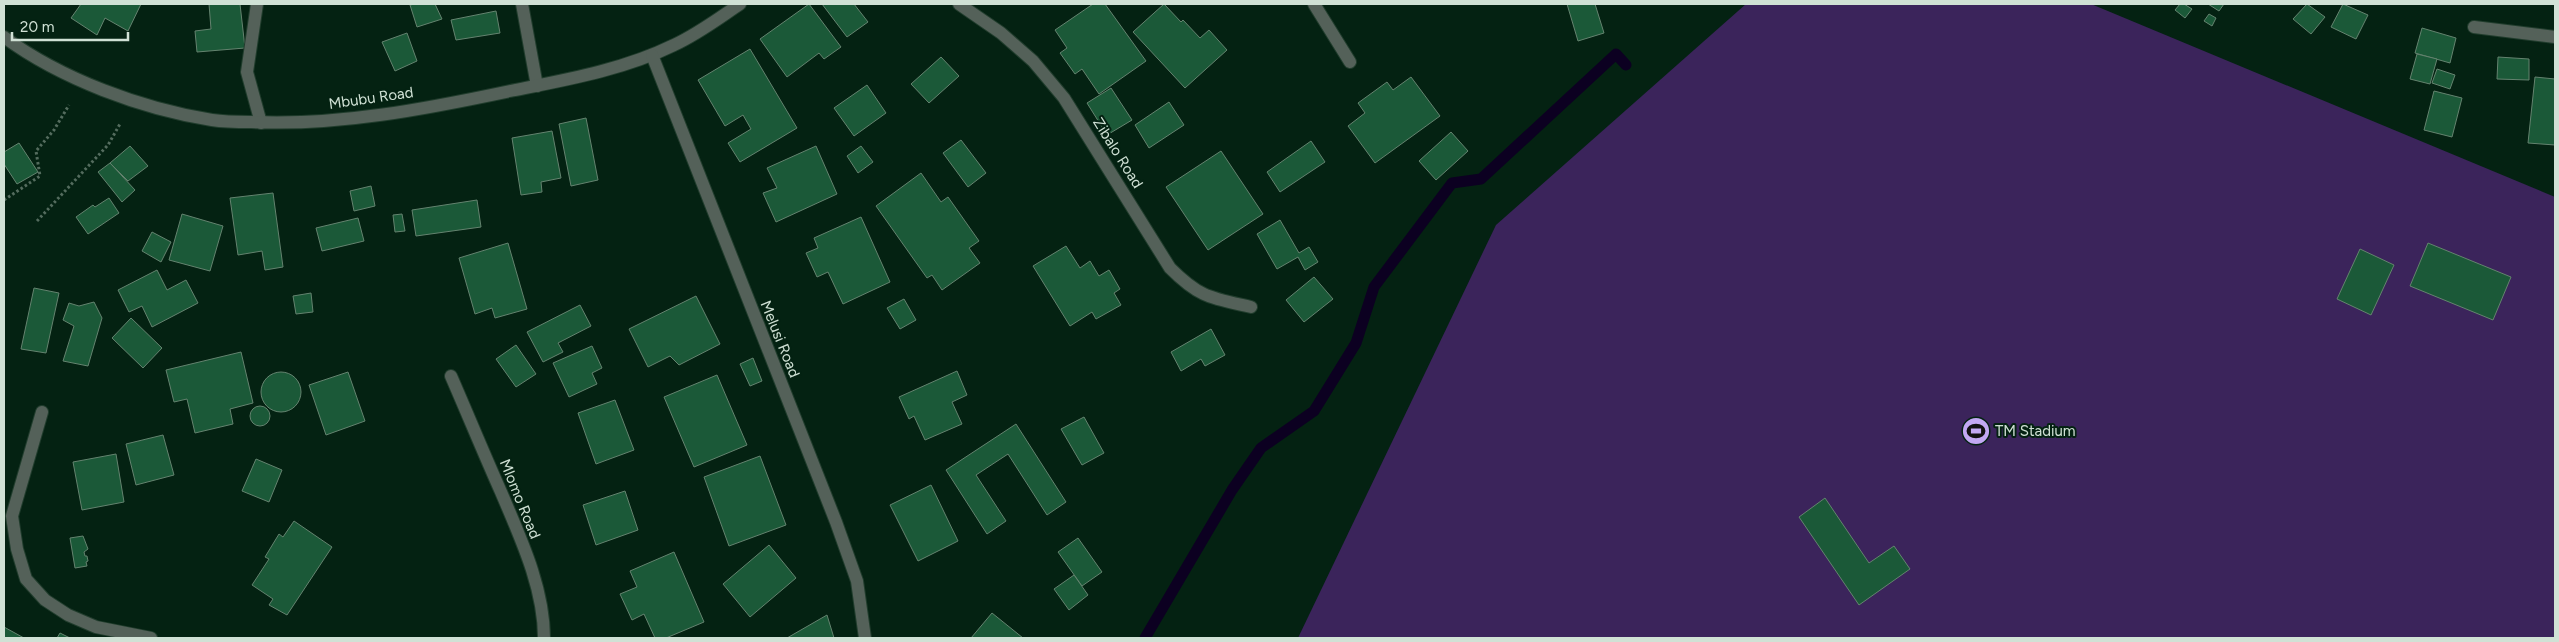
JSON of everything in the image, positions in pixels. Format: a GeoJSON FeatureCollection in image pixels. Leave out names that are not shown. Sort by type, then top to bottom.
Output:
{"type":"FeatureCollection","features":[{"type":"Feature","properties":{"kind":"street"},"geometry":{"type":"LineString","coordinates":[[257,4],[247,72],[261,123]]}},
{"type":"Feature","properties":{"kind":"street"},"geometry":{"type":"LineString","coordinates":[[522,4],[537,86]]}},
{"type":"Feature","properties":{"kind":"street","name":"Mbubu Road"},"geometry":{"type":"LineString","coordinates":[[4,37],[19,48],[83,81],[155,108],[213,120],[261,123],[320,122],[444,105],[537,86],[629,64],[652,55],[702,30],[740,4]]}},
{"type":"Feature","properties":{"kind":"street","name":"Zibalo Road"},"geometry":{"type":"LineString","coordinates":[[959,4],[1001,33],[1033,61],[1064,98],[1170,268],[1187,285],[1203,296],[1251,307]]}},
{"type":"Feature","properties":{"kind":"street"},"geometry":{"type":"LineString","coordinates":[[1314,4],[1350,62]]}},
{"type":"Feature","properties":{"kind":"street"},"geometry":{"type":"LineString","coordinates":[[2474,27],[2555,37]]}},
{"type":"Feature","properties":{"kind":"street","name":"Melusi Road"},"geometry":{"type":"LineString","coordinates":[[652,55],[836,522],[857,581],[865,638]]}},
{"type":"Feature","properties":{"kind":"street","name":"Mlomo Road"},"geometry":{"type":"LineString","coordinates":[[451,376],[512,519],[537,586],[544,616],[544,638]]}},
{"type":"Feature","properties":{"kind":"street"},"geometry":{"type":"LineString","coordinates":[[42,412],[12,516],[17,549],[26,579],[45,600],[68,615],[96,626],[151,638]]}},
{"type":"Feature","properties":{"kind":"path"},"geometry":{"type":"LineString","coordinates":[[4,200],[40,176],[36,151],[54,130],[83,81]]}},
{"type":"Feature","properties":{"kind":"path"},"geometry":{"type":"LineString","coordinates":[[37,220],[108,145],[135,100]]}},
{"type":"Feature","properties":{"kind":"shaded area","name":"TM Stadium"},"geometry":{"type":"Polygon","coordinates":[[[1746,4],[2091,4],[2555,197],[2555,638],[1298,638],[1496,225],[1746,4]]]}},
{"type":"Feature","properties":{"kind":"building"},"geometry":{"type":"Polygon","coordinates":[[[81,4],[141,4],[128,31],[105,18],[97,35],[71,18],[81,4]]]}},
{"type":"Feature","properties":{"kind":"building"},"geometry":{"type":"Polygon","coordinates":[[[209,4],[240,4],[245,48],[197,52],[195,31],[211,29],[209,4]]]}},
{"type":"Feature","properties":{"kind":"building"},"geometry":{"type":"Polygon","coordinates":[[[435,4],[442,19],[417,27],[410,5],[435,4]]]}},
{"type":"Feature","properties":{"kind":"building"},"geometry":{"type":"Polygon","coordinates":[[[809,4],[841,47],[824,59],[819,53],[787,77],[760,39],[809,4]]]}},
{"type":"Feature","properties":{"kind":"building"},"geometry":{"type":"Polygon","coordinates":[[[822,4],[854,4],[868,22],[847,37],[822,4]]]}},
{"type":"Feature","properties":{"kind":"building"},"geometry":{"type":"Polygon","coordinates":[[[1093,4],[1105,4],[1146,61],[1099,94],[1082,69],[1075,74],[1060,53],[1067,48],[1055,30],[1093,4]]]}},
{"type":"Feature","properties":{"kind":"building"},"geometry":{"type":"Polygon","coordinates":[[[1164,4],[1200,38],[1209,30],[1227,50],[1185,88],[1133,32],[1164,4]]]}},
{"type":"Feature","properties":{"kind":"building"},"geometry":{"type":"Polygon","coordinates":[[[1567,4],[1595,4],[1604,33],[1578,41],[1567,4]]]}},
{"type":"Feature","properties":{"kind":"building"},"geometry":{"type":"Polygon","coordinates":[[[2180,4],[2184,4],[2192,9],[2185,18],[2175,10],[2180,4]]]}},
{"type":"Feature","properties":{"kind":"building"},"geometry":{"type":"Polygon","coordinates":[[[2208,4],[2224,4],[2219,11],[2208,4]]]}},
{"type":"Feature","properties":{"kind":"building"},"geometry":{"type":"Polygon","coordinates":[[[2307,4],[2325,17],[2311,34],[2293,19],[2307,4]]]}},
{"type":"Feature","properties":{"kind":"building"},"geometry":{"type":"Polygon","coordinates":[[[2343,4],[2368,15],[2356,39],[2331,27],[2343,4]]]}},
{"type":"Feature","properties":{"kind":"building"},"geometry":{"type":"Polygon","coordinates":[[[496,11],[500,33],[456,40],[451,20],[496,11]]]}},
{"type":"Feature","properties":{"kind":"building"},"geometry":{"type":"Polygon","coordinates":[[[2209,14],[2216,18],[2212,26],[2204,21],[2209,14]]]}},
{"type":"Feature","properties":{"kind":"building"},"geometry":{"type":"Polygon","coordinates":[[[2422,28],[2456,38],[2450,63],[2415,53],[2422,28]]]}},
{"type":"Feature","properties":{"kind":"building"},"geometry":{"type":"Polygon","coordinates":[[[407,33],[417,61],[395,71],[382,42],[407,33]]]}},
{"type":"Feature","properties":{"kind":"building"},"geometry":{"type":"Polygon","coordinates":[[[750,49],[797,128],[740,162],[728,143],[751,129],[743,115],[725,126],[698,80],[750,49]]]}},
{"type":"Feature","properties":{"kind":"building"},"geometry":{"type":"Polygon","coordinates":[[[2417,54],[2437,59],[2430,84],[2410,79],[2417,54]]]}},
{"type":"Feature","properties":{"kind":"building"},"geometry":{"type":"Polygon","coordinates":[[[941,57],[959,76],[929,103],[911,84],[941,57]]]}},
{"type":"Feature","properties":{"kind":"building"},"geometry":{"type":"Polygon","coordinates":[[[2498,57],[2529,59],[2529,80],[2497,79],[2498,57]]]}},
{"type":"Feature","properties":{"kind":"building"},"geometry":{"type":"Polygon","coordinates":[[[2437,69],[2455,75],[2450,89],[2432,83],[2437,69]]]}},
{"type":"Feature","properties":{"kind":"building"},"geometry":{"type":"Polygon","coordinates":[[[1411,77],[1440,116],[1375,163],[1348,126],[1365,113],[1358,103],[1387,82],[1393,90],[1411,77]]]}},
{"type":"Feature","properties":{"kind":"building"},"geometry":{"type":"Polygon","coordinates":[[[2535,77],[2555,79],[2555,145],[2528,143],[2535,77]]]}},
{"type":"Feature","properties":{"kind":"building"},"geometry":{"type":"Polygon","coordinates":[[[867,85],[886,113],[854,136],[834,108],[867,85]]]}},
{"type":"Feature","properties":{"kind":"building"},"geometry":{"type":"Polygon","coordinates":[[[1111,88],[1132,120],[1107,135],[1087,103],[1111,88]]]}},
{"type":"Feature","properties":{"kind":"building"},"geometry":{"type":"Polygon","coordinates":[[[2434,91],[2462,98],[2452,137],[2424,130],[2434,91]]]}},
{"type":"Feature","properties":{"kind":"building"},"geometry":{"type":"Polygon","coordinates":[[[1169,102],[1184,125],[1149,148],[1135,125],[1169,102]]]}},
{"type":"Feature","properties":{"kind":"building"},"geometry":{"type":"Polygon","coordinates":[[[586,118],[598,180],[571,186],[559,124],[586,118]]]}},
{"type":"Feature","properties":{"kind":"building"},"geometry":{"type":"Polygon","coordinates":[[[552,131],[561,178],[541,182],[542,192],[521,195],[512,138],[552,131]]]}},
{"type":"Feature","properties":{"kind":"building"},"geometry":{"type":"Polygon","coordinates":[[[1451,132],[1468,151],[1436,180],[1419,161],[1451,132]]]}},
{"type":"Feature","properties":{"kind":"building"},"geometry":{"type":"Polygon","coordinates":[[[961,140],[986,173],[968,187],[943,153],[961,140]]]}},
{"type":"Feature","properties":{"kind":"building"},"geometry":{"type":"Polygon","coordinates":[[[1311,141],[1325,162],[1280,192],[1267,172],[1311,141]]]}},
{"type":"Feature","properties":{"kind":"building"},"geometry":{"type":"Polygon","coordinates":[[[19,143],[38,172],[17,184],[4,164],[4,152],[19,143]]]}},
{"type":"Feature","properties":{"kind":"building"},"geometry":{"type":"Polygon","coordinates":[[[130,146],[148,166],[128,181],[110,163],[130,146]]]}},
{"type":"Feature","properties":{"kind":"building"},"geometry":{"type":"Polygon","coordinates":[[[816,146],[837,194],[776,222],[763,193],[777,188],[767,168],[816,146]]]}},
{"type":"Feature","properties":{"kind":"building"},"geometry":{"type":"Polygon","coordinates":[[[861,146],[873,162],[858,173],[847,156],[861,146]]]}},
{"type":"Feature","properties":{"kind":"building"},"geometry":{"type":"Polygon","coordinates":[[[1221,151],[1263,214],[1208,250],[1166,187],[1221,151]]]}},
{"type":"Feature","properties":{"kind":"building"},"geometry":{"type":"Polygon","coordinates":[[[110,163],[135,190],[122,202],[98,172],[110,163]]]}},
{"type":"Feature","properties":{"kind":"building"},"geometry":{"type":"Polygon","coordinates":[[[921,173],[941,202],[948,197],[979,241],[969,248],[980,263],[942,290],[932,275],[927,278],[876,206],[921,173]]]}},
{"type":"Feature","properties":{"kind":"building"},"geometry":{"type":"Polygon","coordinates":[[[371,186],[375,206],[354,211],[350,191],[371,186]]]}},
{"type":"Feature","properties":{"kind":"building"},"geometry":{"type":"Polygon","coordinates":[[[273,193],[283,267],[265,270],[262,251],[238,255],[230,198],[273,193]]]}},
{"type":"Feature","properties":{"kind":"building"},"geometry":{"type":"Polygon","coordinates":[[[109,198],[119,213],[88,234],[76,217],[93,205],[95,207],[109,198]]]}},
{"type":"Feature","properties":{"kind":"building"},"geometry":{"type":"Polygon","coordinates":[[[477,200],[481,227],[416,236],[412,210],[477,200]]]}},
{"type":"Feature","properties":{"kind":"building"},"geometry":{"type":"Polygon","coordinates":[[[182,214],[223,226],[210,271],[169,260],[182,214]]]}},
{"type":"Feature","properties":{"kind":"building"},"geometry":{"type":"Polygon","coordinates":[[[402,214],[405,231],[395,232],[393,215],[402,214]]]}},
{"type":"Feature","properties":{"kind":"building"},"geometry":{"type":"Polygon","coordinates":[[[861,217],[890,282],[843,304],[828,272],[817,277],[806,253],[818,248],[814,238],[861,217]]]}},
{"type":"Feature","properties":{"kind":"building"},"geometry":{"type":"Polygon","coordinates":[[[358,218],[364,241],[322,251],[316,228],[358,218]]]}},
{"type":"Feature","properties":{"kind":"building"},"geometry":{"type":"Polygon","coordinates":[[[1280,220],[1299,253],[1309,247],[1318,262],[1305,270],[1298,257],[1277,269],[1257,234],[1280,220]]]}},
{"type":"Feature","properties":{"kind":"building"},"geometry":{"type":"Polygon","coordinates":[[[152,232],[171,242],[161,262],[142,251],[152,232]]]}},
{"type":"Feature","properties":{"kind":"building"},"geometry":{"type":"Polygon","coordinates":[[[508,243],[527,309],[495,318],[492,308],[475,314],[459,258],[508,243]]]}},
{"type":"Feature","properties":{"kind":"building"},"geometry":{"type":"Polygon","coordinates":[[[2428,243],[2511,277],[2493,320],[2410,286],[2428,243]]]}},
{"type":"Feature","properties":{"kind":"building"},"geometry":{"type":"Polygon","coordinates":[[[1066,246],[1080,268],[1090,261],[1099,276],[1109,270],[1120,289],[1114,293],[1121,305],[1096,319],[1092,312],[1070,326],[1033,266],[1066,246]]]}},
{"type":"Feature","properties":{"kind":"building"},"geometry":{"type":"Polygon","coordinates":[[[2360,249],[2394,265],[2371,315],[2337,299],[2360,249]]]}},
{"type":"Feature","properties":{"kind":"building"},"geometry":{"type":"Polygon","coordinates":[[[157,270],[167,290],[186,280],[198,303],[152,327],[142,306],[129,312],[118,290],[157,270]]]}},
{"type":"Feature","properties":{"kind":"building"},"geometry":{"type":"Polygon","coordinates":[[[1314,277],[1333,299],[1304,322],[1286,300],[1314,277]]]}},
{"type":"Feature","properties":{"kind":"building"},"geometry":{"type":"Polygon","coordinates":[[[34,288],[59,293],[46,353],[21,349],[34,288]]]}},
{"type":"Feature","properties":{"kind":"building"},"geometry":{"type":"Polygon","coordinates":[[[311,293],[313,312],[296,314],[293,296],[311,293]]]}},
{"type":"Feature","properties":{"kind":"building"},"geometry":{"type":"Polygon","coordinates":[[[696,296],[720,344],[679,365],[670,356],[648,367],[629,329],[696,296]]]}},
{"type":"Feature","properties":{"kind":"building"},"geometry":{"type":"Polygon","coordinates":[[[904,299],[916,320],[900,329],[887,308],[904,299]]]}},
{"type":"Feature","properties":{"kind":"building"},"geometry":{"type":"Polygon","coordinates":[[[94,302],[102,318],[88,366],[63,361],[74,326],[63,320],[69,303],[79,306],[94,302]]]}},
{"type":"Feature","properties":{"kind":"building"},"geometry":{"type":"Polygon","coordinates":[[[580,305],[591,326],[558,343],[563,352],[543,362],[527,332],[580,305]]]}},
{"type":"Feature","properties":{"kind":"building"},"geometry":{"type":"Polygon","coordinates":[[[131,318],[162,348],[143,368],[112,338],[131,318]]]}},
{"type":"Feature","properties":{"kind":"building"},"geometry":{"type":"Polygon","coordinates":[[[1211,329],[1225,355],[1205,366],[1201,359],[1181,371],[1171,352],[1211,329]]]}},
{"type":"Feature","properties":{"kind":"building"},"geometry":{"type":"Polygon","coordinates":[[[516,345],[536,374],[516,387],[496,359],[516,345]]]}},
{"type":"Feature","properties":{"kind":"building"},"geometry":{"type":"Polygon","coordinates":[[[592,346],[602,368],[592,373],[597,384],[569,397],[553,363],[592,346]]]}},
{"type":"Feature","properties":{"kind":"building"},"geometry":{"type":"Polygon","coordinates":[[[241,352],[253,403],[230,409],[233,424],[195,433],[187,399],[174,402],[166,370],[241,352]]]}},
{"type":"Feature","properties":{"kind":"building"},"geometry":{"type":"Polygon","coordinates":[[[753,358],[762,381],[750,386],[740,364],[753,358]]]}},
{"type":"Feature","properties":{"kind":"building"},"geometry":{"type":"Polygon","coordinates":[[[957,371],[967,395],[952,402],[962,424],[925,440],[914,416],[909,419],[899,397],[957,371]]]}},
{"type":"Feature","properties":{"kind":"building"},"geometry":{"type":"Polygon","coordinates":[[[285,372],[292,375],[298,381],[301,392],[300,400],[292,409],[285,412],[277,412],[270,409],[262,400],[261,388],[264,381],[273,373],[285,372]]]}},
{"type":"Feature","properties":{"kind":"building"},"geometry":{"type":"Polygon","coordinates":[[[348,372],[365,421],[326,435],[309,385],[348,372]]]}},
{"type":"Feature","properties":{"kind":"building"},"geometry":{"type":"Polygon","coordinates":[[[717,375],[747,445],[694,467],[664,397],[717,375]]]}},
{"type":"Feature","properties":{"kind":"building"},"geometry":{"type":"Polygon","coordinates":[[[615,400],[634,450],[596,464],[578,413],[615,400]]]}},
{"type":"Feature","properties":{"kind":"building"},"geometry":{"type":"Polygon","coordinates":[[[260,406],[267,409],[270,416],[267,423],[260,426],[253,423],[250,416],[253,409],[260,406]]]}},
{"type":"Feature","properties":{"kind":"building"},"geometry":{"type":"Polygon","coordinates":[[[1084,417],[1104,453],[1082,465],[1061,429],[1084,417]]]}},
{"type":"Feature","properties":{"kind":"building"},"geometry":{"type":"Polygon","coordinates":[[[1016,424],[1066,502],[1047,515],[1008,454],[976,475],[1006,521],[987,534],[946,470],[1016,424]]]}},
{"type":"Feature","properties":{"kind":"building"},"geometry":{"type":"Polygon","coordinates":[[[163,435],[174,475],[136,485],[126,444],[163,435]]]}},
{"type":"Feature","properties":{"kind":"building"},"geometry":{"type":"Polygon","coordinates":[[[116,454],[124,502],[82,510],[73,462],[116,454]]]}},
{"type":"Feature","properties":{"kind":"building"},"geometry":{"type":"Polygon","coordinates":[[[760,456],[786,525],[729,546],[704,477],[760,456]]]}},
{"type":"Feature","properties":{"kind":"building"},"geometry":{"type":"Polygon","coordinates":[[[256,459],[282,470],[269,502],[242,491],[256,459]]]}},
{"type":"Feature","properties":{"kind":"building"},"geometry":{"type":"Polygon","coordinates":[[[931,485],[958,541],[918,561],[890,505],[931,485]]]}},
{"type":"Feature","properties":{"kind":"building"},"geometry":{"type":"Polygon","coordinates":[[[625,491],[638,530],[596,545],[583,505],[625,491]]]}},
{"type":"Feature","properties":{"kind":"building"},"geometry":{"type":"Polygon","coordinates":[[[1825,498],[1869,563],[1894,546],[1910,569],[1859,605],[1799,517],[1825,498]]]}},
{"type":"Feature","properties":{"kind":"building"},"geometry":{"type":"Polygon","coordinates":[[[294,521],[332,547],[287,615],[269,605],[273,599],[252,585],[269,559],[265,557],[279,534],[283,537],[294,521]]]}},
{"type":"Feature","properties":{"kind":"building"},"geometry":{"type":"Polygon","coordinates":[[[83,536],[88,549],[84,552],[85,556],[87,556],[87,566],[75,568],[70,538],[83,536]]]}},
{"type":"Feature","properties":{"kind":"building"},"geometry":{"type":"Polygon","coordinates":[[[1078,538],[1102,572],[1082,586],[1058,552],[1078,538]]]}},
{"type":"Feature","properties":{"kind":"building"},"geometry":{"type":"Polygon","coordinates":[[[769,545],[796,578],[750,617],[723,584],[769,545]]]}},
{"type":"Feature","properties":{"kind":"building"},"geometry":{"type":"Polygon","coordinates":[[[674,552],[704,622],[666,638],[655,638],[644,614],[632,620],[620,594],[637,587],[630,571],[674,552]]]}},
{"type":"Feature","properties":{"kind":"building"},"geometry":{"type":"Polygon","coordinates":[[[1074,575],[1088,595],[1069,610],[1054,589],[1074,575]]]}},
{"type":"Feature","properties":{"kind":"building"},"geometry":{"type":"Polygon","coordinates":[[[992,613],[1023,638],[971,638],[992,613]]]}},
{"type":"Feature","properties":{"kind":"building"},"geometry":{"type":"Polygon","coordinates":[[[827,615],[834,638],[787,638],[827,615]]]}},
{"type":"Feature","properties":{"kind":"building"},"geometry":{"type":"Polygon","coordinates":[[[4,627],[24,638],[4,638],[4,627]]]}},
{"type":"Feature","properties":{"kind":"building"},"geometry":{"type":"Polygon","coordinates":[[[60,633],[70,638],[57,638],[60,633]]]}},
{"type":"Feature","properties":{"kind":"waterway"},"geometry":{"type":"LineString","coordinates":[[1145,638],[1232,490],[1261,448],[1314,411],[1356,343],[1374,287],[1452,183],[1481,179],[1616,54],[1626,65]]}},
{"type":"Feature","properties":{"kind":"place","name":"TM Stadium"},"geometry":{"type":"Point","coordinates":[1976,431]}}]}
